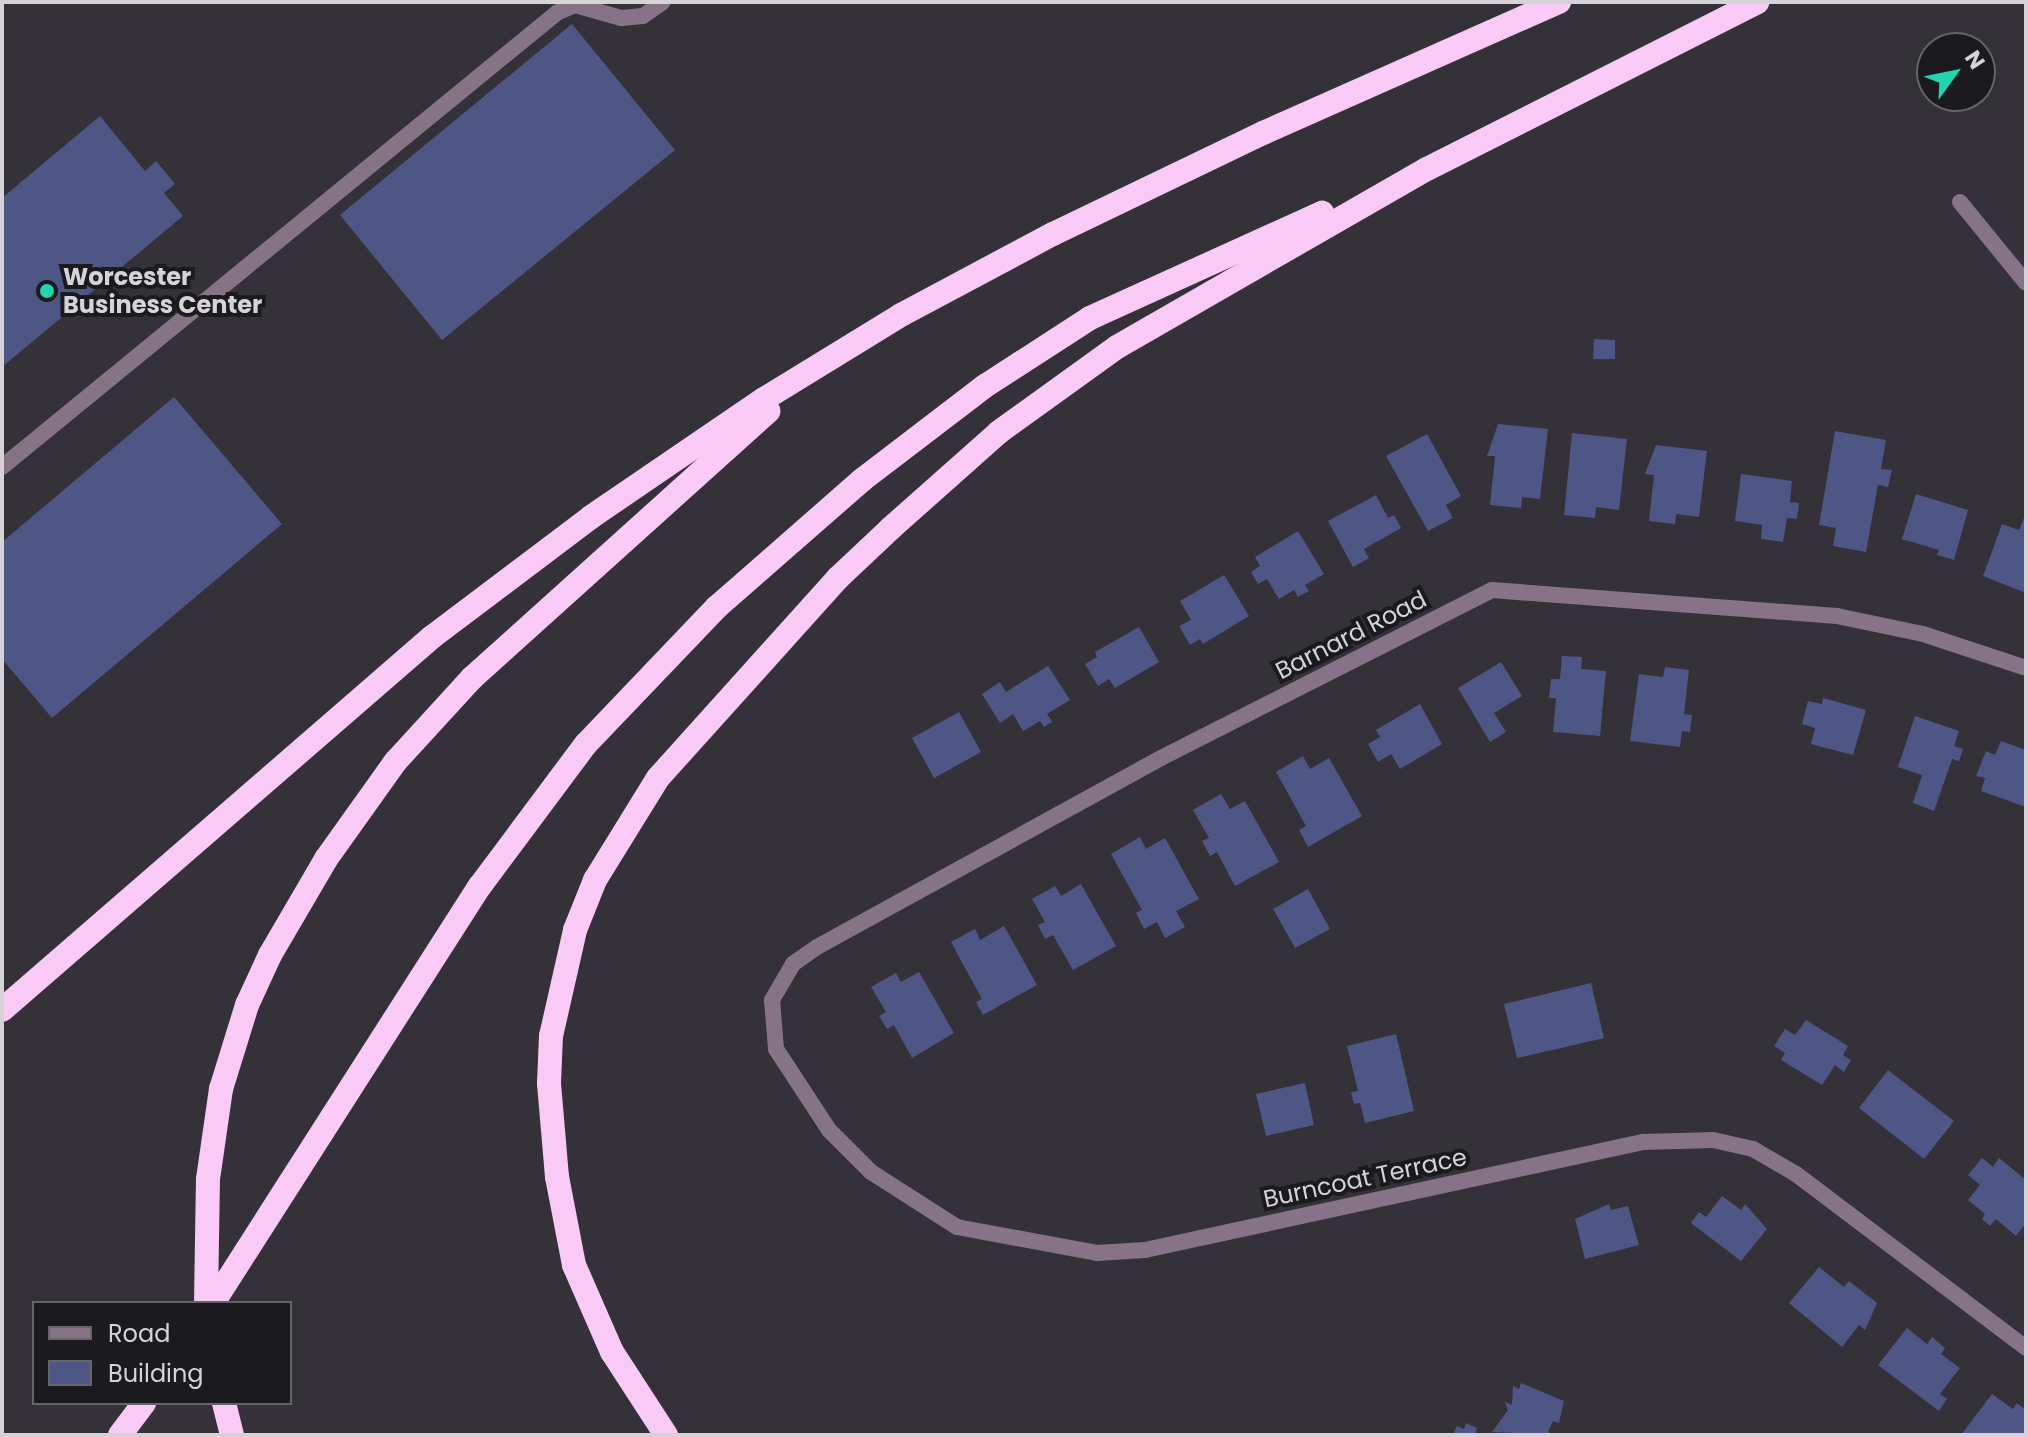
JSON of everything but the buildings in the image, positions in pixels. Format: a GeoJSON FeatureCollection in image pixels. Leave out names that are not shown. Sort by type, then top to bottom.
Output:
{"type":"FeatureCollection","features":[{"type":"Feature","properties":{"kind":"highway"},"geometry":{"type":"LineString","coordinates":[[2,1010],[474,604],[674,460],[838,353],[962,281],[1109,207],[1559,2]]}},
{"type":"Feature","properties":{"kind":"highway"},"geometry":{"type":"LineString","coordinates":[[666,1435],[612,1352],[589,1307],[564,1221],[551,1130],[551,1036],[575,930],[595,880],[658,778],[838,578],[999,432],[1117,347],[1427,169],[1757,2]]}},
{"type":"Feature","properties":{"kind":"highway"},"geometry":{"type":"LineString","coordinates":[[214,1301],[480,886],[586,744],[717,607],[776,553],[917,436],[1090,318],[1175,275],[1427,169]]}},
{"type":"Feature","properties":{"kind":"highway"},"geometry":{"type":"LineString","coordinates":[[206,1301],[208,1179],[221,1089],[247,1005],[270,955],[326,859],[396,761],[472,678],[838,353]]}},
{"type":"Feature","properties":{"kind":"highway"},"geometry":{"type":"LineString","coordinates":[[120,1435],[142,1405]]}},
{"type":"Feature","properties":{"kind":"highway"},"geometry":{"type":"LineString","coordinates":[[224,1405],[232,1435]]}},
{"type":"Feature","properties":{"kind":"street"},"geometry":{"type":"LineString","coordinates":[[2,467],[558,12],[575,5],[621,18],[643,16],[663,2]]}},
{"type":"Feature","properties":{"kind":"street"},"geometry":{"type":"LineString","coordinates":[[1960,202],[2026,283]]}},
{"type":"Feature","properties":{"kind":"street","name":"Barnard Road"},"geometry":{"type":"LineString","coordinates":[[772,1000],[793,964],[817,947],[1161,758],[1492,590],[1837,616],[1923,634],[2026,668]]}},
{"type":"Feature","properties":{"kind":"street","name":"Burncoat Terrace"},"geometry":{"type":"LineString","coordinates":[[772,1000],[776,1049],[829,1130],[871,1172],[957,1227],[1097,1253],[1145,1250],[1643,1142],[1713,1140],[1753,1149],[1789,1170],[2026,1348]]}},
{"type":"Feature","properties":{"kind":"place","name":"Worcester Business Center"},"geometry":{"type":"Point","coordinates":[47,291]}}]}
